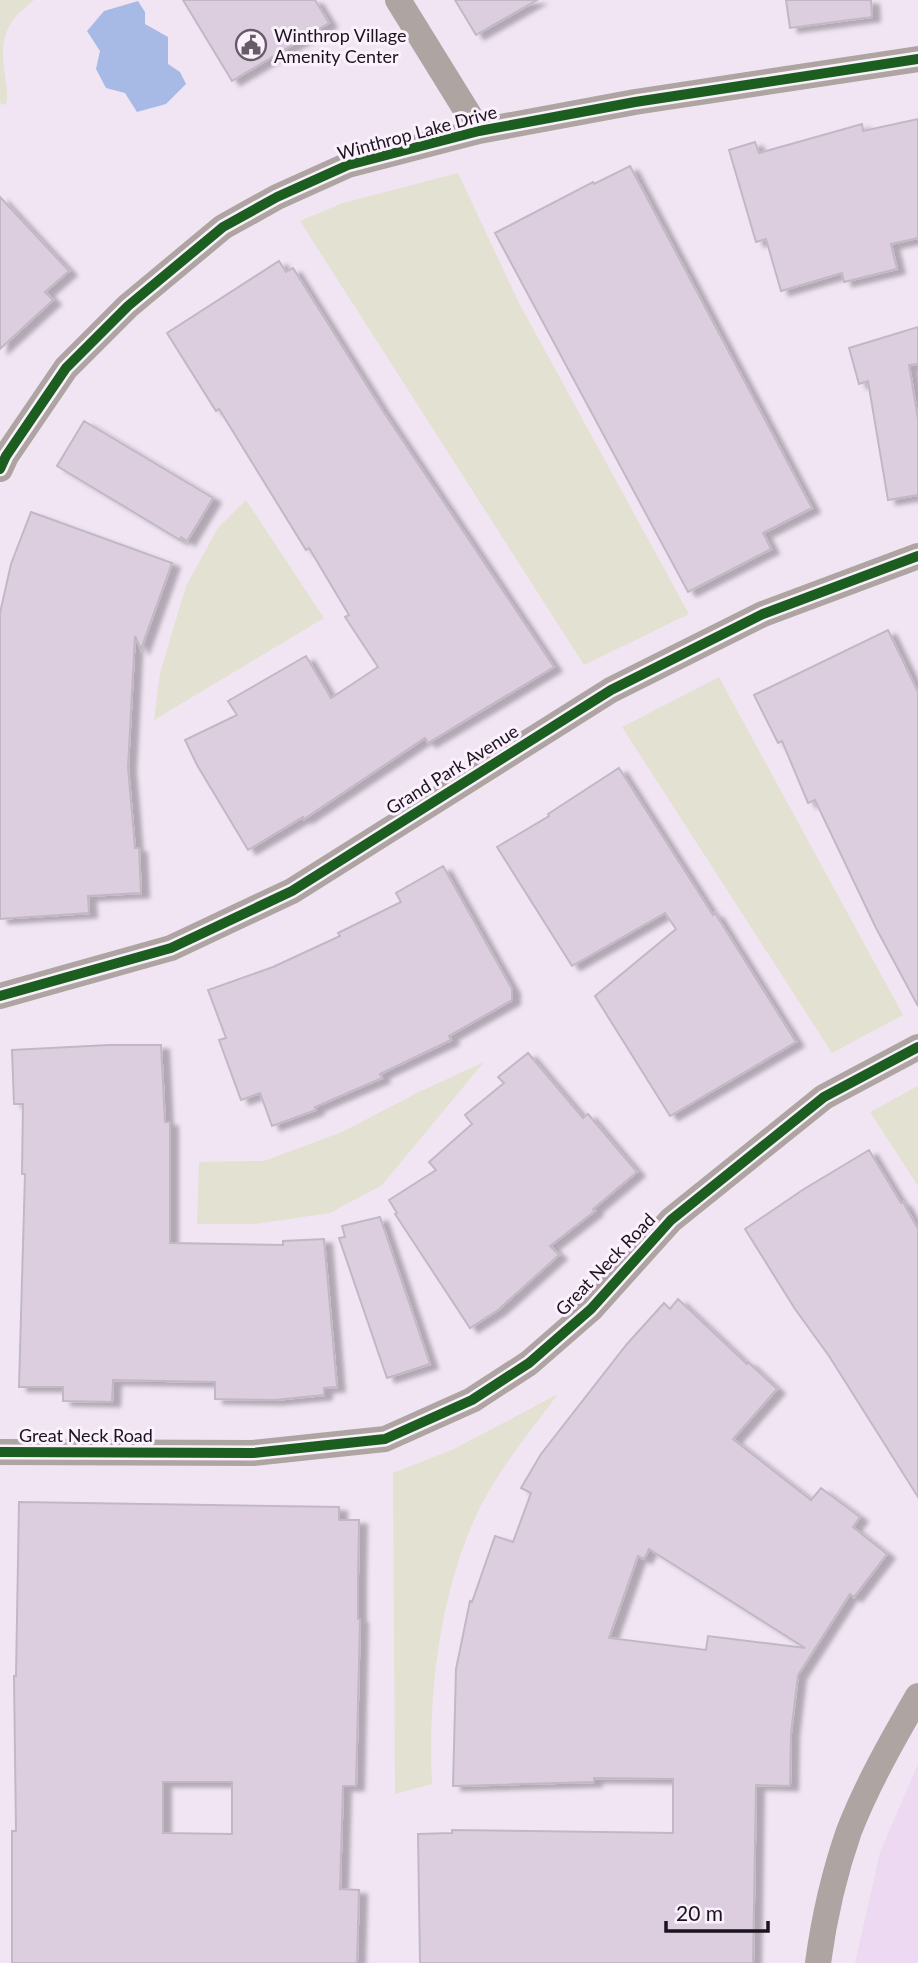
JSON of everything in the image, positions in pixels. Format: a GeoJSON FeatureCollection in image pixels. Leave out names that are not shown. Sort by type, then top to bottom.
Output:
{"type":"FeatureCollection","features":[{"type":"Feature","properties":{"kind":"street"},"geometry":{"type":"LineString","coordinates":[[398,0],[479,131]]}},
{"type":"Feature","properties":{"kind":"street","name":"Winthrop Lake Drive"},"geometry":{"type":"LineString","coordinates":[[0,469],[66,368],[128,306],[223,227],[277,197],[348,165],[479,131],[703,90],[918,59]]}},
{"type":"Feature","properties":{"kind":"street","name":"Grand Park Avenue"},"geometry":{"type":"LineString","coordinates":[[0,996],[171,948],[292,891],[611,690],[764,614],[918,556]]}},
{"type":"Feature","properties":{"kind":"street","name":"Great Neck Road"},"geometry":{"type":"LineString","coordinates":[[0,1452],[253,1453],[385,1439],[472,1400],[528,1363],[591,1308],[671,1220],[824,1097],[918,1047]]}},
{"type":"Feature","properties":{"kind":"street"},"geometry":{"type":"LineString","coordinates":[[818,1963],[824,1915],[849,1831],[891,1744],[918,1696]]}},
{"type":"Feature","properties":{"kind":"shaded area"},"geometry":{"type":"Polygon","coordinates":[[[0,0],[34,0],[12,21],[5,36],[3,55],[6,105],[0,103],[0,0]]]}},
{"type":"Feature","properties":{"kind":"shaded area"},"geometry":{"type":"Polygon","coordinates":[[[458,173],[519,303],[689,614],[584,665],[300,221],[343,203],[458,173]]]}},
{"type":"Feature","properties":{"kind":"shaded area"},"geometry":{"type":"Polygon","coordinates":[[[246,500],[324,618],[154,720],[160,673],[186,586],[218,528],[246,500]]]}},
{"type":"Feature","properties":{"kind":"shaded area"},"geometry":{"type":"Polygon","coordinates":[[[719,677],[903,1015],[832,1053],[622,727],[719,677]]]}},
{"type":"Feature","properties":{"kind":"shaded area"},"geometry":{"type":"Polygon","coordinates":[[[484,1062],[382,1185],[330,1213],[255,1224],[197,1224],[199,1162],[264,1161],[342,1132],[484,1062]]]}},
{"type":"Feature","properties":{"kind":"shaded area"},"geometry":{"type":"Polygon","coordinates":[[[918,1086],[918,1186],[870,1112],[918,1086]]]}},
{"type":"Feature","properties":{"kind":"shaded area"},"geometry":{"type":"Polygon","coordinates":[[[558,1394],[489,1491],[471,1527],[460,1558],[443,1621],[434,1686],[432,1784],[395,1794],[393,1473],[454,1449],[558,1394]]]}},
{"type":"Feature","properties":{"kind":"shaded area"},"geometry":{"type":"Polygon","coordinates":[[[918,1764],[918,1963],[855,1963],[880,1852],[918,1764]]]}},
{"type":"Feature","properties":{"kind":"water"},"geometry":{"type":"Polygon","coordinates":[[[138,1],[145,12],[145,24],[168,37],[168,64],[180,72],[186,84],[166,104],[137,112],[125,93],[106,88],[96,69],[100,51],[87,31],[104,11],[138,1]]]}},
{"type":"Feature","properties":{"kind":"building","name":"Winthrop Village Amenity Center"},"geometry":{"type":"Polygon","coordinates":[[[183,0],[315,0],[329,23],[232,81],[183,0]]]}},
{"type":"Feature","properties":{"kind":"building"},"geometry":{"type":"Polygon","coordinates":[[[455,0],[537,0],[476,35],[455,0]]]}},
{"type":"Feature","properties":{"kind":"building"},"geometry":{"type":"Polygon","coordinates":[[[786,0],[871,0],[872,17],[790,28],[786,0]]]}},
{"type":"Feature","properties":{"kind":"building"},"geometry":{"type":"Polygon","coordinates":[[[918,119],[918,238],[891,244],[897,269],[844,282],[842,273],[781,291],[766,239],[756,242],[729,150],[755,142],[759,153],[862,124],[863,131],[918,119]]]}},
{"type":"Feature","properties":{"kind":"building"},"geometry":{"type":"Polygon","coordinates":[[[630,166],[812,508],[763,533],[771,549],[688,592],[495,233],[593,182],[594,184],[630,166]]]}},
{"type":"Feature","properties":{"kind":"building"},"geometry":{"type":"Polygon","coordinates":[[[0,197],[69,271],[45,292],[53,300],[0,349],[0,197]]]}},
{"type":"Feature","properties":{"kind":"building"},"geometry":{"type":"Polygon","coordinates":[[[279,261],[286,272],[293,268],[383,411],[554,667],[428,743],[425,738],[304,819],[303,817],[248,850],[185,740],[237,715],[228,701],[306,656],[331,698],[378,667],[345,617],[349,615],[309,548],[306,550],[219,409],[216,411],[167,333],[279,261]]]}},
{"type":"Feature","properties":{"kind":"building"},"geometry":{"type":"Polygon","coordinates":[[[918,327],[918,364],[909,365],[918,419],[918,495],[888,500],[868,381],[859,384],[849,348],[918,327]]]}},
{"type":"Feature","properties":{"kind":"building"},"geometry":{"type":"Polygon","coordinates":[[[84,421],[213,498],[187,541],[181,537],[180,540],[57,466],[84,421]]]}},
{"type":"Feature","properties":{"kind":"building"},"geometry":{"type":"Polygon","coordinates":[[[31,512],[172,563],[141,649],[135,636],[128,767],[135,848],[139,848],[141,893],[88,896],[89,913],[0,919],[0,613],[11,564],[31,512]]]}},
{"type":"Feature","properties":{"kind":"building"},"geometry":{"type":"Polygon","coordinates":[[[888,630],[918,692],[918,1006],[876,928],[815,800],[808,803],[782,741],[778,743],[754,695],[888,630]]]}},
{"type":"Feature","properties":{"kind":"building"},"geometry":{"type":"Polygon","coordinates":[[[619,768],[796,1042],[670,1116],[595,996],[676,929],[665,913],[572,966],[497,847],[549,816],[548,814],[619,768]]]}},
{"type":"Feature","properties":{"kind":"building"},"geometry":{"type":"Polygon","coordinates":[[[443,866],[512,989],[512,1000],[449,1036],[451,1040],[380,1074],[382,1078],[315,1107],[316,1110],[272,1126],[260,1093],[241,1100],[219,1040],[226,1038],[208,990],[273,967],[340,936],[338,933],[401,902],[396,893],[443,866]]]}},
{"type":"Feature","properties":{"kind":"building"},"geometry":{"type":"Polygon","coordinates":[[[161,1045],[165,1122],[170,1122],[170,1243],[283,1245],[283,1241],[324,1239],[337,1387],[324,1388],[324,1395],[275,1400],[215,1399],[215,1382],[113,1380],[112,1402],[63,1401],[63,1387],[19,1387],[25,1174],[22,1174],[23,1104],[14,1104],[12,1050],[161,1045]]]}},
{"type":"Feature","properties":{"kind":"building"},"geometry":{"type":"Polygon","coordinates":[[[528,1053],[583,1118],[588,1114],[637,1172],[593,1209],[595,1211],[550,1246],[559,1255],[498,1310],[470,1328],[395,1214],[397,1213],[389,1200],[436,1170],[429,1162],[472,1124],[465,1115],[504,1083],[498,1077],[528,1053]]]}},
{"type":"Feature","properties":{"kind":"building"},"geometry":{"type":"Polygon","coordinates":[[[869,1150],[918,1229],[918,1497],[745,1229],[869,1150]]]}},
{"type":"Feature","properties":{"kind":"building"},"geometry":{"type":"Polygon","coordinates":[[[380,1217],[430,1364],[387,1378],[339,1238],[345,1237],[342,1226],[380,1217]]]}},
{"type":"Feature","properties":{"kind":"building"},"geometry":{"type":"Polygon","coordinates":[[[678,1299],[777,1389],[733,1439],[811,1500],[821,1488],[860,1517],[853,1527],[887,1554],[854,1597],[850,1594],[798,1675],[791,1733],[790,1786],[756,1785],[753,1963],[420,1963],[418,1834],[452,1833],[452,1830],[673,1833],[673,1779],[594,1778],[594,1782],[453,1786],[456,1669],[470,1601],[472,1602],[495,1536],[513,1542],[531,1493],[521,1488],[541,1454],[627,1344],[664,1303],[670,1309],[678,1299]],[[649,1549],[644,1559],[638,1556],[609,1638],[706,1650],[708,1636],[805,1648],[649,1549]]]}},
{"type":"Feature","properties":{"kind":"building"},"geometry":{"type":"Polygon","coordinates":[[[19,1502],[339,1507],[339,1520],[359,1520],[360,1619],[356,1786],[343,1786],[340,1889],[359,1890],[357,1963],[12,1963],[12,1831],[16,1831],[19,1502]],[[163,1782],[163,1833],[232,1834],[232,1782],[163,1782]]]}},
{"type":"Feature","properties":{"kind":"cycle path"},"geometry":{"type":"LineString","coordinates":[[0,469],[66,368],[128,306],[223,227],[277,197],[348,165],[479,131],[635,102],[918,59]]}},
{"type":"Feature","properties":{"kind":"cycle path"},"geometry":{"type":"LineString","coordinates":[[0,996],[171,948],[292,891],[611,690],[763,614],[918,556]]}},
{"type":"Feature","properties":{"kind":"cycle path"},"geometry":{"type":"LineString","coordinates":[[0,1452],[253,1453],[385,1439],[472,1400],[529,1363],[591,1309],[671,1220],[824,1097],[918,1047]]}},
{"type":"Feature","properties":{"kind":"place","name":"Winthrop Village Amenity Center"},"geometry":{"type":"Point","coordinates":[251,45]}}]}
